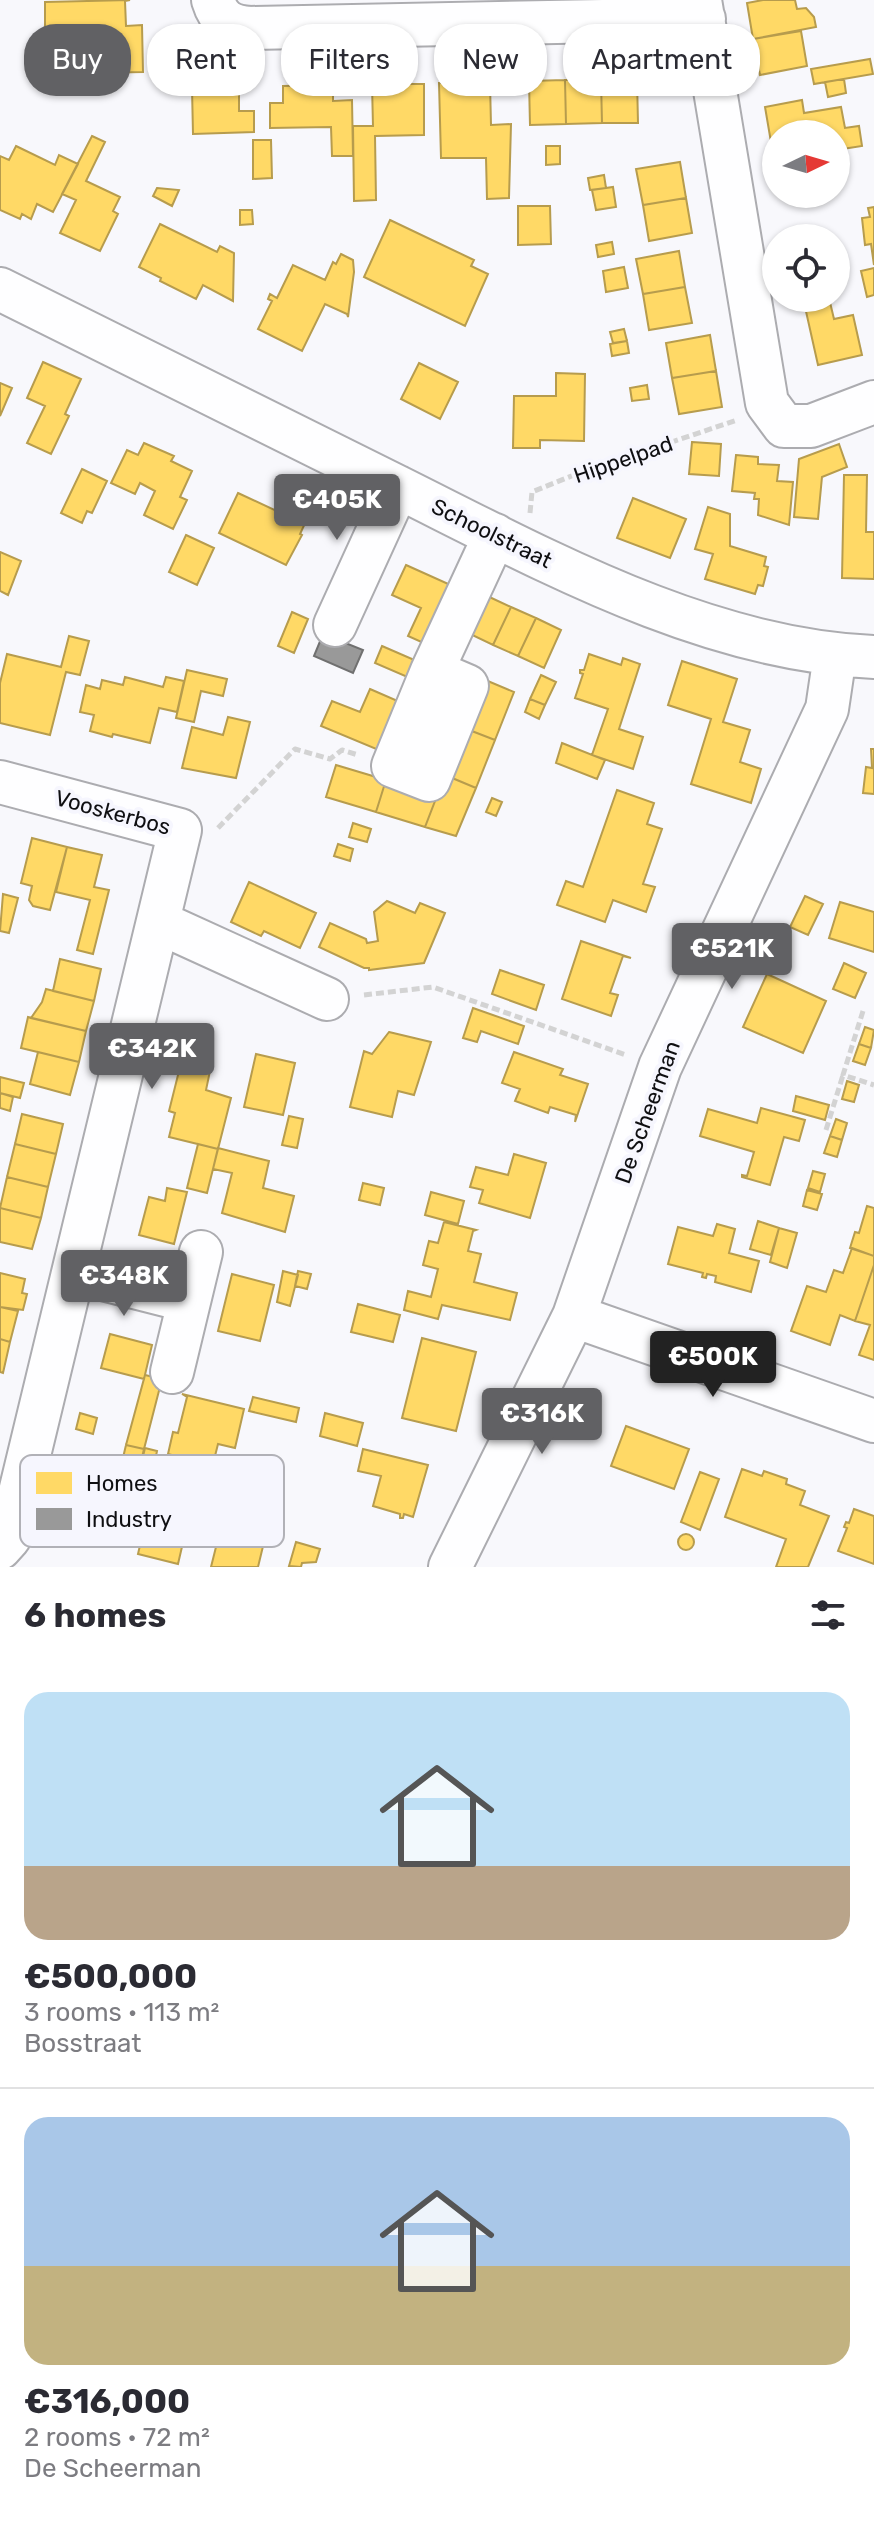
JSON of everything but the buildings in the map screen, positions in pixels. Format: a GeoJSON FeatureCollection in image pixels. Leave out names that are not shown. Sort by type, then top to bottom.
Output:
{"type":"FeatureCollection","features":[{"type":"Feature","properties":{"kind":"street"},"geometry":{"type":"LineString","coordinates":[[213,0],[217,14],[231,26],[249,28],[548,12],[702,10],[775,414],[811,426],[874,402]]}},
{"type":"Feature","properties":{"kind":"street","name":"Schoolstraat"},"geometry":{"type":"LineString","coordinates":[[0,289],[580,576],[751,639],[854,656]]}},
{"type":"Feature","properties":{"kind":"street"},"geometry":{"type":"LineString","coordinates":[[335,625],[398,487]]}},
{"type":"Feature","properties":{"kind":"street"},"geometry":{"type":"LineString","coordinates":[[393,766],[432,671],[511,542]]}},
{"type":"Feature","properties":{"kind":"street","name":"De Scheerman"},"geometry":{"type":"LineString","coordinates":[[450,1567],[574,1316],[660,1067],[854,656]]}},
{"type":"Feature","properties":{"kind":"street","name":"Vooskerbos"},"geometry":{"type":"LineString","coordinates":[[0,782],[180,830],[30,1455]]}},
{"type":"Feature","properties":{"kind":"street"},"geometry":{"type":"LineString","coordinates":[[158,922],[327,999]]}},
{"type":"Feature","properties":{"kind":"street"},"geometry":{"type":"LineString","coordinates":[[172,1372],[201,1252]]}},
{"type":"Feature","properties":{"kind":"street"},"geometry":{"type":"LineString","coordinates":[[75,1272],[189,1301]]}},
{"type":"Feature","properties":{"kind":"street"},"geometry":{"type":"LineString","coordinates":[[574,1316],[874,1421]]}},
{"type":"Feature","properties":{"kind":"street","name":"Vooskerbos"},"geometry":{"type":"LineString","coordinates":[[0,1548],[9,1538],[20,1494]]}},
{"type":"Feature","properties":{"kind":"path","name":"Hippelpad"},"geometry":{"type":"LineString","coordinates":[[511,542],[532,492],[749,416],[775,414]]}},
{"type":"Feature","properties":{"kind":"path"},"geometry":{"type":"LineString","coordinates":[[180,830],[210,837],[295,749],[330,759],[342,750],[393,766]]}},
{"type":"Feature","properties":{"kind":"path"},"geometry":{"type":"LineString","coordinates":[[327,999],[433,987],[660,1067]]}},
{"type":"Feature","properties":{"kind":"path"},"geometry":{"type":"LineString","coordinates":[[826,1130],[863,1011]]}},
{"type":"Feature","properties":{"kind":"path"},"geometry":{"type":"LineString","coordinates":[[843,1075],[874,1085]]}}]}
